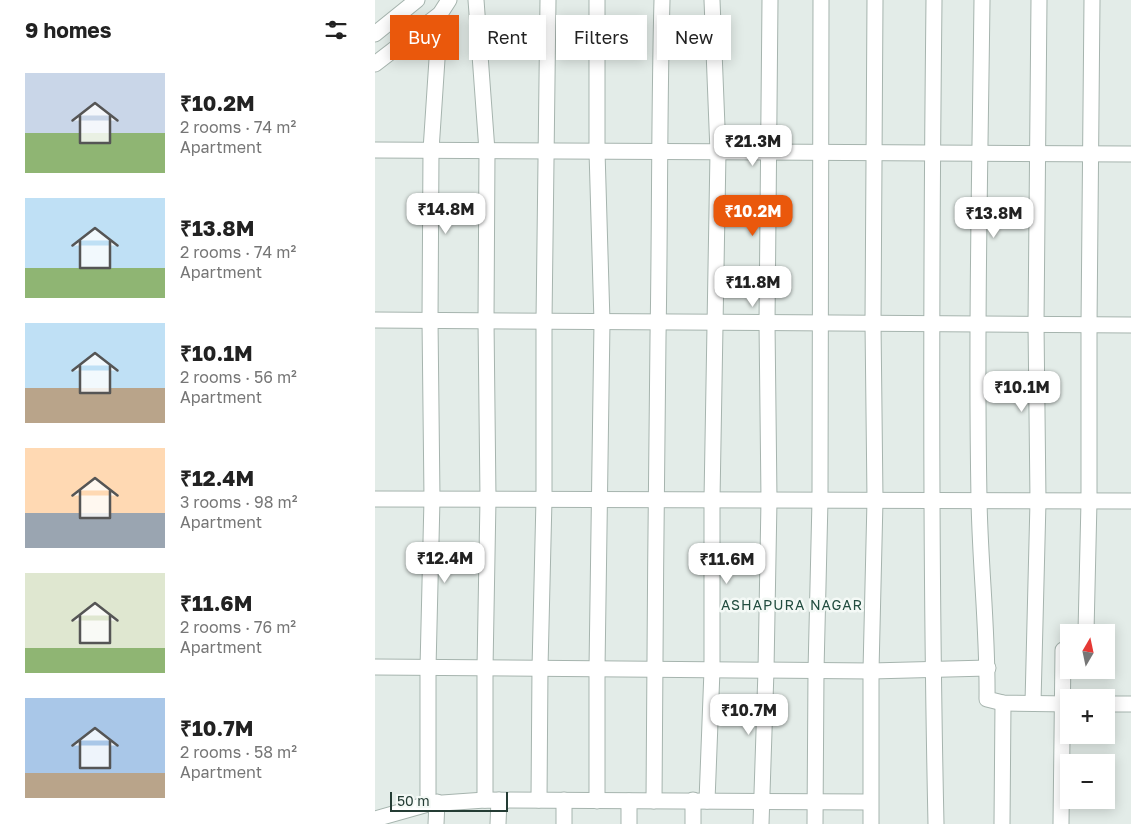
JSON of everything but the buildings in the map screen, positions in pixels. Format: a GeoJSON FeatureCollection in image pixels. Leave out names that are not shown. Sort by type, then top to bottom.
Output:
{"type":"FeatureCollection","features":[{"type":"Feature","properties":{"kind":"street"},"geometry":{"type":"LineString","coordinates":[[375,34],[417,0]]}},
{"type":"Feature","properties":{"kind":"street"},"geometry":{"type":"LineString","coordinates":[[375,64],[440,14],[449,0]]}},
{"type":"Feature","properties":{"kind":"street"},"geometry":{"type":"LineString","coordinates":[[476,0],[487,150],[488,499],[485,668],[492,800],[499,824]]}},
{"type":"Feature","properties":{"kind":"street"},"geometry":{"type":"LineString","coordinates":[[539,800],[544,499],[547,0]]}},
{"type":"Feature","properties":{"kind":"street"},"geometry":{"type":"LineString","coordinates":[[597,0],[597,151],[602,322],[597,800]]}},
{"type":"Feature","properties":{"kind":"street"},"geometry":{"type":"LineString","coordinates":[[654,801],[662,0]]}},
{"type":"Feature","properties":{"kind":"street"},"geometry":{"type":"LineString","coordinates":[[693,824],[700,801],[712,670],[712,500],[718,152],[712,0]]}},
{"type":"Feature","properties":{"kind":"street"},"geometry":{"type":"LineString","coordinates":[[761,824],[769,500],[767,323],[770,0]]}},
{"type":"Feature","properties":{"kind":"street"},"geometry":{"type":"LineString","coordinates":[[815,824],[820,500],[821,0]]}},
{"type":"Feature","properties":{"kind":"street"},"geometry":{"type":"LineString","coordinates":[[871,824],[871,671],[875,500],[873,323],[875,0]]}},
{"type":"Feature","properties":{"kind":"street"},"geometry":{"type":"LineString","coordinates":[[934,0],[931,500],[932,668],[936,824]]}},
{"type":"Feature","properties":{"kind":"street"},"geometry":{"type":"LineString","coordinates":[[981,0],[978,324],[979,500],[988,668],[987,699],[1003,703],[1060,704]]}},
{"type":"Feature","properties":{"kind":"street"},"geometry":{"type":"LineString","coordinates":[[1033,703],[1037,500],[1036,324],[1039,0]]}},
{"type":"Feature","properties":{"kind":"street"},"geometry":{"type":"LineString","coordinates":[[1086,624],[1089,501],[1091,0]]}},
{"type":"Feature","properties":{"kind":"street"},"geometry":{"type":"LineString","coordinates":[[436,824],[432,803],[428,668],[432,499],[431,150],[440,14]]}},
{"type":"Feature","properties":{"kind":"street"},"geometry":{"type":"LineString","coordinates":[[375,150],[1131,154]]}},
{"type":"Feature","properties":{"kind":"street"},"geometry":{"type":"LineString","coordinates":[[375,320],[1131,325]]}},
{"type":"Feature","properties":{"kind":"street"},"geometry":{"type":"LineString","coordinates":[[375,499],[1131,501]]}},
{"type":"Feature","properties":{"kind":"street"},"geometry":{"type":"LineString","coordinates":[[375,667],[816,671],[988,668]]}},
{"type":"Feature","properties":{"kind":"street"},"geometry":{"type":"LineString","coordinates":[[1002,824],[1003,703]]}},
{"type":"Feature","properties":{"kind":"street"},"geometry":{"type":"LineString","coordinates":[[1115,704],[1131,704]]}},
{"type":"Feature","properties":{"kind":"street"},"geometry":{"type":"LineString","coordinates":[[1061,824],[1064,744]]}},
{"type":"Feature","properties":{"kind":"street"},"geometry":{"type":"LineString","coordinates":[[375,819],[432,803],[492,800],[761,803],[870,802]]}},
{"type":"Feature","properties":{"kind":"street"},"geometry":{"type":"LineString","coordinates":[[564,800],[564,824]]}},
{"type":"Feature","properties":{"kind":"street"},"geometry":{"type":"LineString","coordinates":[[629,801],[629,824]]}},
{"type":"Feature","properties":{"kind":"district","name":"ASHAPURA NAGAR"},"geometry":{"type":"Point","coordinates":[792,605]}}]}
